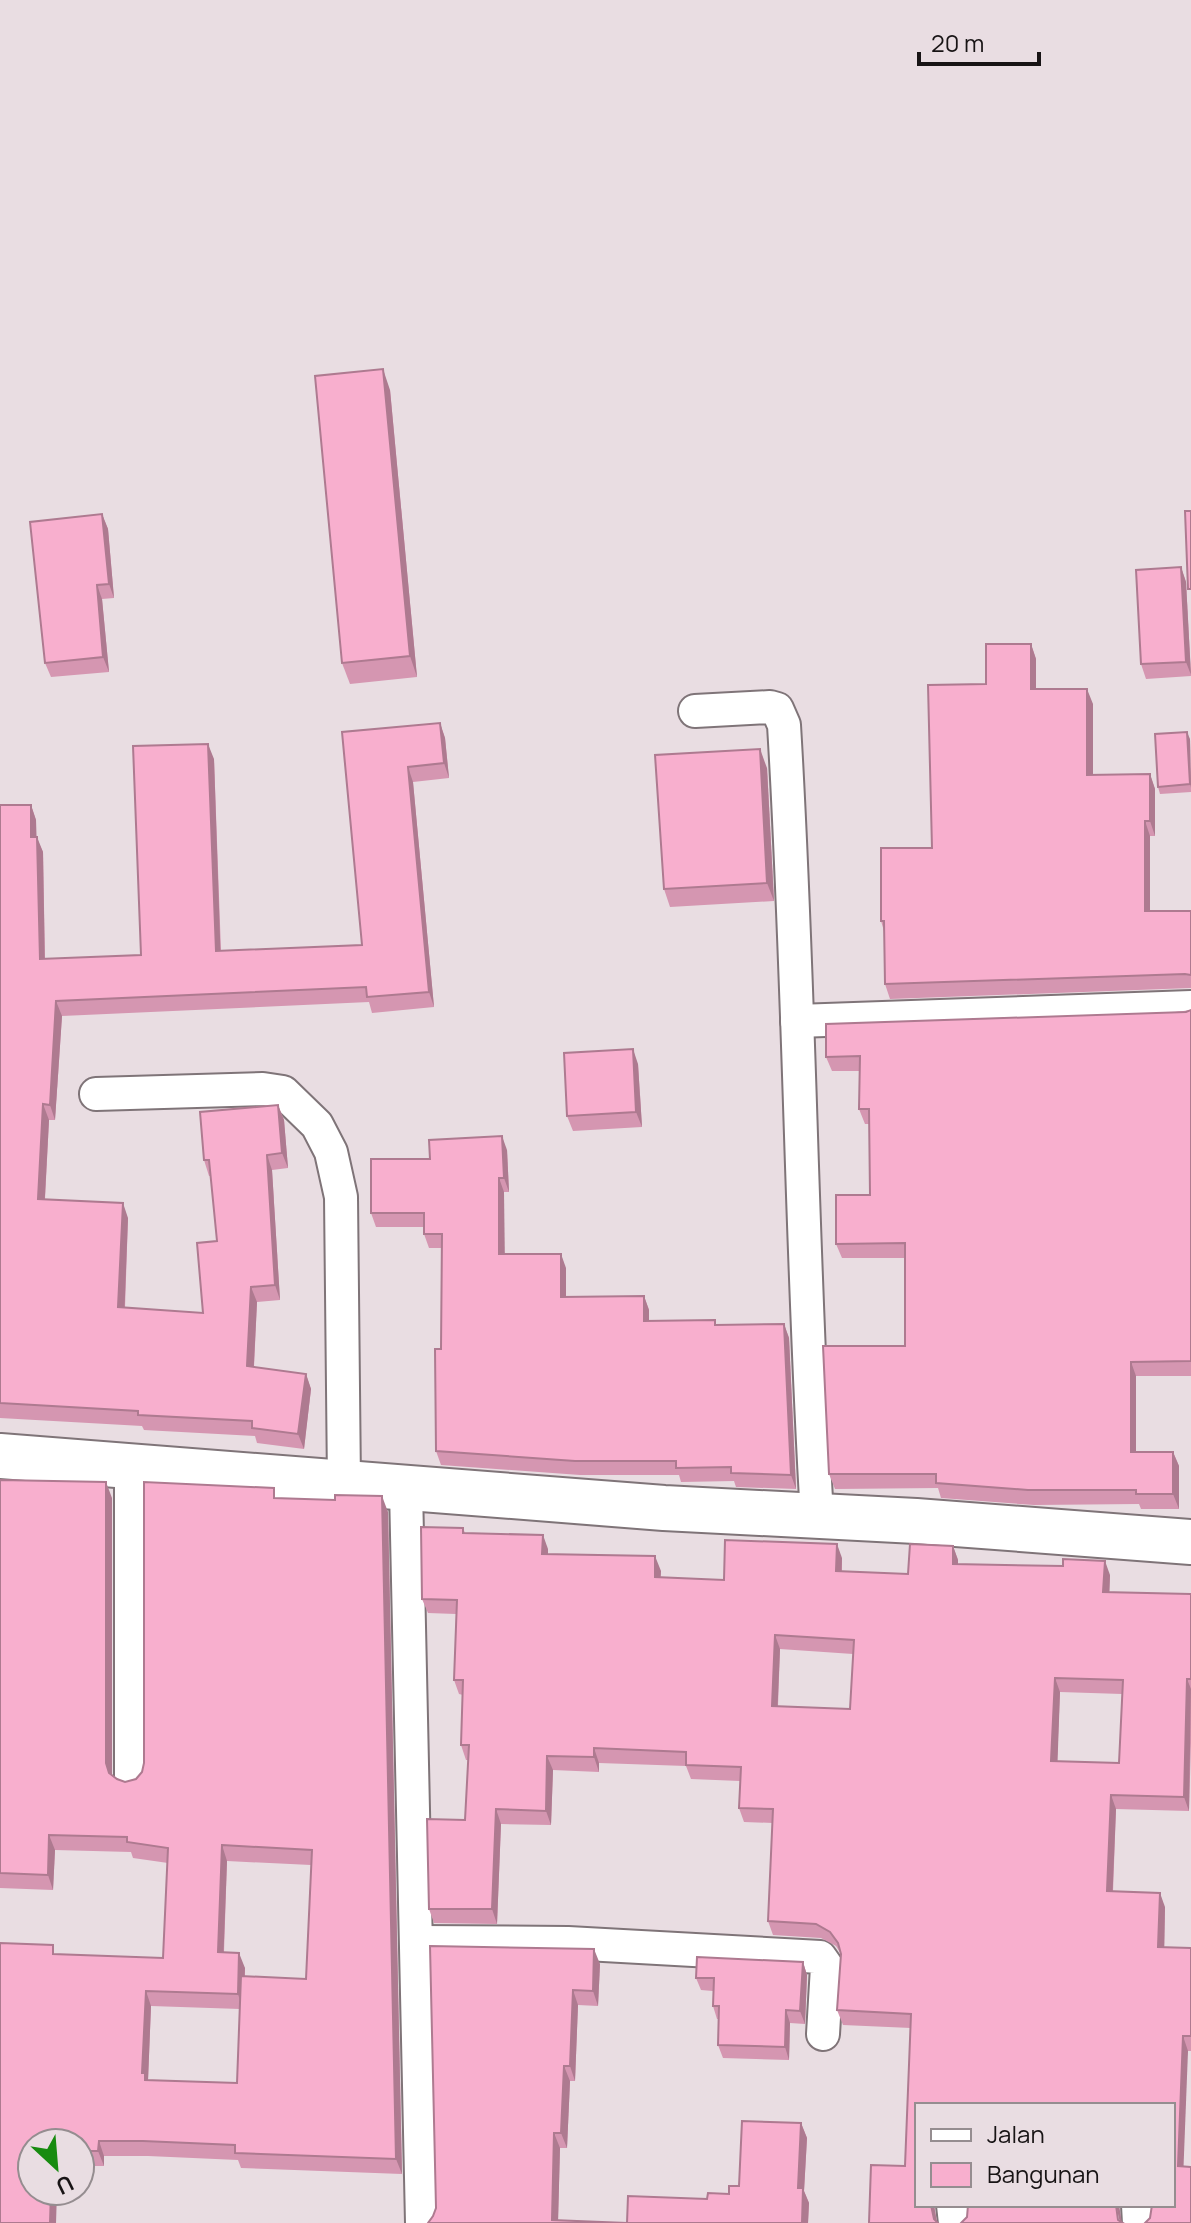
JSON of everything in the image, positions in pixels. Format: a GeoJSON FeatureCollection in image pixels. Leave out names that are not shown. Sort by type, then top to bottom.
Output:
{"type":"FeatureCollection","features":[{"type":"Feature","properties":{"kind":"street"},"geometry":{"type":"LineString","coordinates":[[695,711],[770,707],[777,709],[782,717],[794,880],[808,1375],[817,1516]]}},
{"type":"Feature","properties":{"kind":"street"},"geometry":{"type":"LineString","coordinates":[[797,1021],[1191,1007]]}},
{"type":"Feature","properties":{"kind":"street"},"geometry":{"type":"LineString","coordinates":[[96,1094],[263,1089],[283,1092],[300,1105],[317,1125],[331,1152],[341,1197],[344,1483]]}},
{"type":"Feature","properties":{"kind":"street"},"geometry":{"type":"LineString","coordinates":[[0,1456],[664,1508],[1191,1542]]}},
{"type":"Feature","properties":{"kind":"street"},"geometry":{"type":"LineString","coordinates":[[131,1468],[131,1778]]}},
{"type":"Feature","properties":{"kind":"street"},"geometry":{"type":"LineString","coordinates":[[406,1489],[422,2223]]}},
{"type":"Feature","properties":{"kind":"street"},"geometry":{"type":"LineString","coordinates":[[417,1942],[568,1943],[820,1957],[827,1967],[823,2034]]}},
{"type":"Feature","properties":{"kind":"building"},"geometry":{"type":"Polygon","coordinates":[[[383,369],[410,656],[342,663],[315,376],[383,369]]]}},
{"type":"Feature","properties":{"kind":"building"},"geometry":{"type":"Polygon","coordinates":[[[1185,511],[1191,511],[1191,589],[1188,589],[1185,511]]]}},
{"type":"Feature","properties":{"kind":"building"},"geometry":{"type":"Polygon","coordinates":[[[102,514],[109,584],[97,585],[103,657],[45,663],[30,522],[102,514]]]}},
{"type":"Feature","properties":{"kind":"building"},"geometry":{"type":"Polygon","coordinates":[[[1181,567],[1186,662],[1141,664],[1136,570],[1181,567]]]}},
{"type":"Feature","properties":{"kind":"building"},"geometry":{"type":"Polygon","coordinates":[[[986,644],[1031,644],[1031,689],[1087,689],[1087,775],[1150,774],[1150,821],[1145,821],[1145,911],[1191,911],[1191,975],[885,984],[881,848],[932,848],[928,685],[986,684],[986,644]]]}},
{"type":"Feature","properties":{"kind":"building"},"geometry":{"type":"Polygon","coordinates":[[[440,723],[444,763],[408,767],[429,992],[367,997],[366,987],[56,1001],[50,1105],[43,1104],[38,1199],[123,1203],[118,1307],[203,1313],[197,1243],[217,1241],[209,1160],[204,1160],[200,1112],[278,1105],[282,1153],[267,1155],[275,1285],[251,1287],[247,1366],[306,1374],[298,1434],[252,1428],[252,1421],[0,1403],[0,805],[31,805],[31,837],[37,837],[40,959],[141,955],[133,746],[208,744],[216,951],[362,945],[342,732],[440,723]]]}},
{"type":"Feature","properties":{"kind":"building"},"geometry":{"type":"Polygon","coordinates":[[[1187,732],[1190,784],[1158,787],[1155,734],[1187,732]]]}},
{"type":"Feature","properties":{"kind":"building"},"geometry":{"type":"Polygon","coordinates":[[[760,749],[767,883],[664,889],[655,755],[760,749]]]}},
{"type":"Feature","properties":{"kind":"building"},"geometry":{"type":"Polygon","coordinates":[[[1191,1010],[1191,1361],[1131,1362],[1131,1452],[1173,1452],[1173,1494],[1136,1494],[1136,1490],[1028,1490],[936,1483],[936,1474],[829,1474],[823,1346],[905,1346],[905,1243],[836,1244],[836,1195],[870,1195],[869,1109],[859,1109],[860,1056],[826,1057],[826,1024],[1191,1010]]]}},
{"type":"Feature","properties":{"kind":"building"},"geometry":{"type":"Polygon","coordinates":[[[633,1049],[636,1112],[567,1116],[564,1053],[633,1049]]]}},
{"type":"Feature","properties":{"kind":"building"},"geometry":{"type":"Polygon","coordinates":[[[502,1136],[504,1178],[499,1178],[499,1254],[561,1254],[561,1297],[644,1296],[644,1321],[715,1320],[715,1325],[784,1324],[791,1475],[731,1473],[731,1467],[676,1468],[676,1461],[575,1461],[436,1451],[435,1349],[441,1349],[442,1234],[424,1234],[424,1213],[371,1213],[371,1159],[430,1159],[429,1140],[502,1136]]]}},
{"type":"Feature","properties":{"kind":"building"},"geometry":{"type":"Polygon","coordinates":[[[0,1480],[106,1482],[106,1763],[109,1773],[125,1782],[136,1779],[144,1763],[144,1482],[274,1488],[274,1498],[335,1500],[335,1495],[382,1496],[396,2159],[235,2153],[235,2145],[143,2141],[99,2141],[96,2151],[96,2127],[16,2127],[16,2207],[50,2207],[50,2223],[0,2223],[0,1943],[53,1945],[53,1954],[163,1958],[168,1848],[127,1842],[127,1837],[49,1835],[48,1875],[0,1873],[0,1480]],[[222,1845],[218,1952],[239,1953],[238,1994],[146,1991],[142,2073],[145,2073],[145,2080],[237,2083],[241,1976],[306,1979],[312,1850],[222,1845]]]}},
{"type":"Feature","properties":{"kind":"building"},"geometry":{"type":"Polygon","coordinates":[[[421,1527],[463,1528],[463,1533],[543,1535],[542,1554],[655,1556],[655,1577],[724,1580],[725,1540],[837,1544],[836,1571],[908,1574],[910,1544],[953,1546],[953,1564],[1063,1566],[1063,1559],[1105,1561],[1103,1592],[1191,1594],[1191,1679],[1187,1679],[1184,1797],[1111,1795],[1107,1891],[1160,1893],[1158,1947],[1191,1948],[1191,2036],[1183,2036],[1178,2166],[1191,2167],[1191,2223],[1145,2223],[1150,2218],[1152,2207],[1175,2207],[1175,2103],[915,2103],[915,2207],[931,2207],[938,2223],[869,2223],[871,2165],[905,2166],[911,2014],[837,2010],[841,1954],[830,1932],[816,1924],[768,1921],[773,1809],[739,1808],[741,1767],[686,1765],[686,1752],[594,1748],[594,1757],[547,1756],[546,1811],[496,1809],[492,1909],[429,1909],[427,1819],[465,1820],[469,1745],[461,1745],[463,1680],[454,1680],[457,1600],[422,1599],[421,1527]],[[775,1635],[772,1706],[850,1709],[854,1640],[775,1635]],[[1055,1678],[1051,1761],[1119,1763],[1123,1680],[1055,1678]]]}},
{"type":"Feature","properties":{"kind":"building"},"geometry":{"type":"Polygon","coordinates":[[[430,1946],[594,1949],[593,1991],[573,1990],[570,2066],[564,2066],[561,2133],[554,2133],[552,2220],[627,2223],[428,2223],[436,2208],[430,1946]]]}},
{"type":"Feature","properties":{"kind":"building"},"geometry":{"type":"Polygon","coordinates":[[[697,1957],[803,1962],[800,2011],[786,2010],[785,2047],[718,2045],[719,2006],[713,2006],[714,1978],[696,1978],[697,1957]]]}},
{"type":"Feature","properties":{"kind":"building"},"geometry":{"type":"Polygon","coordinates":[[[742,2121],[801,2123],[798,2188],[803,2188],[802,2223],[627,2223],[628,2196],[707,2199],[708,2193],[729,2194],[729,2186],[739,2186],[742,2121]]]}},
{"type":"Feature","properties":{"kind":"building"},"geometry":{"type":"Polygon","coordinates":[[[968,2207],[1116,2207],[1118,2220],[1123,2223],[961,2223],[967,2217],[968,2207]]]}}]}
